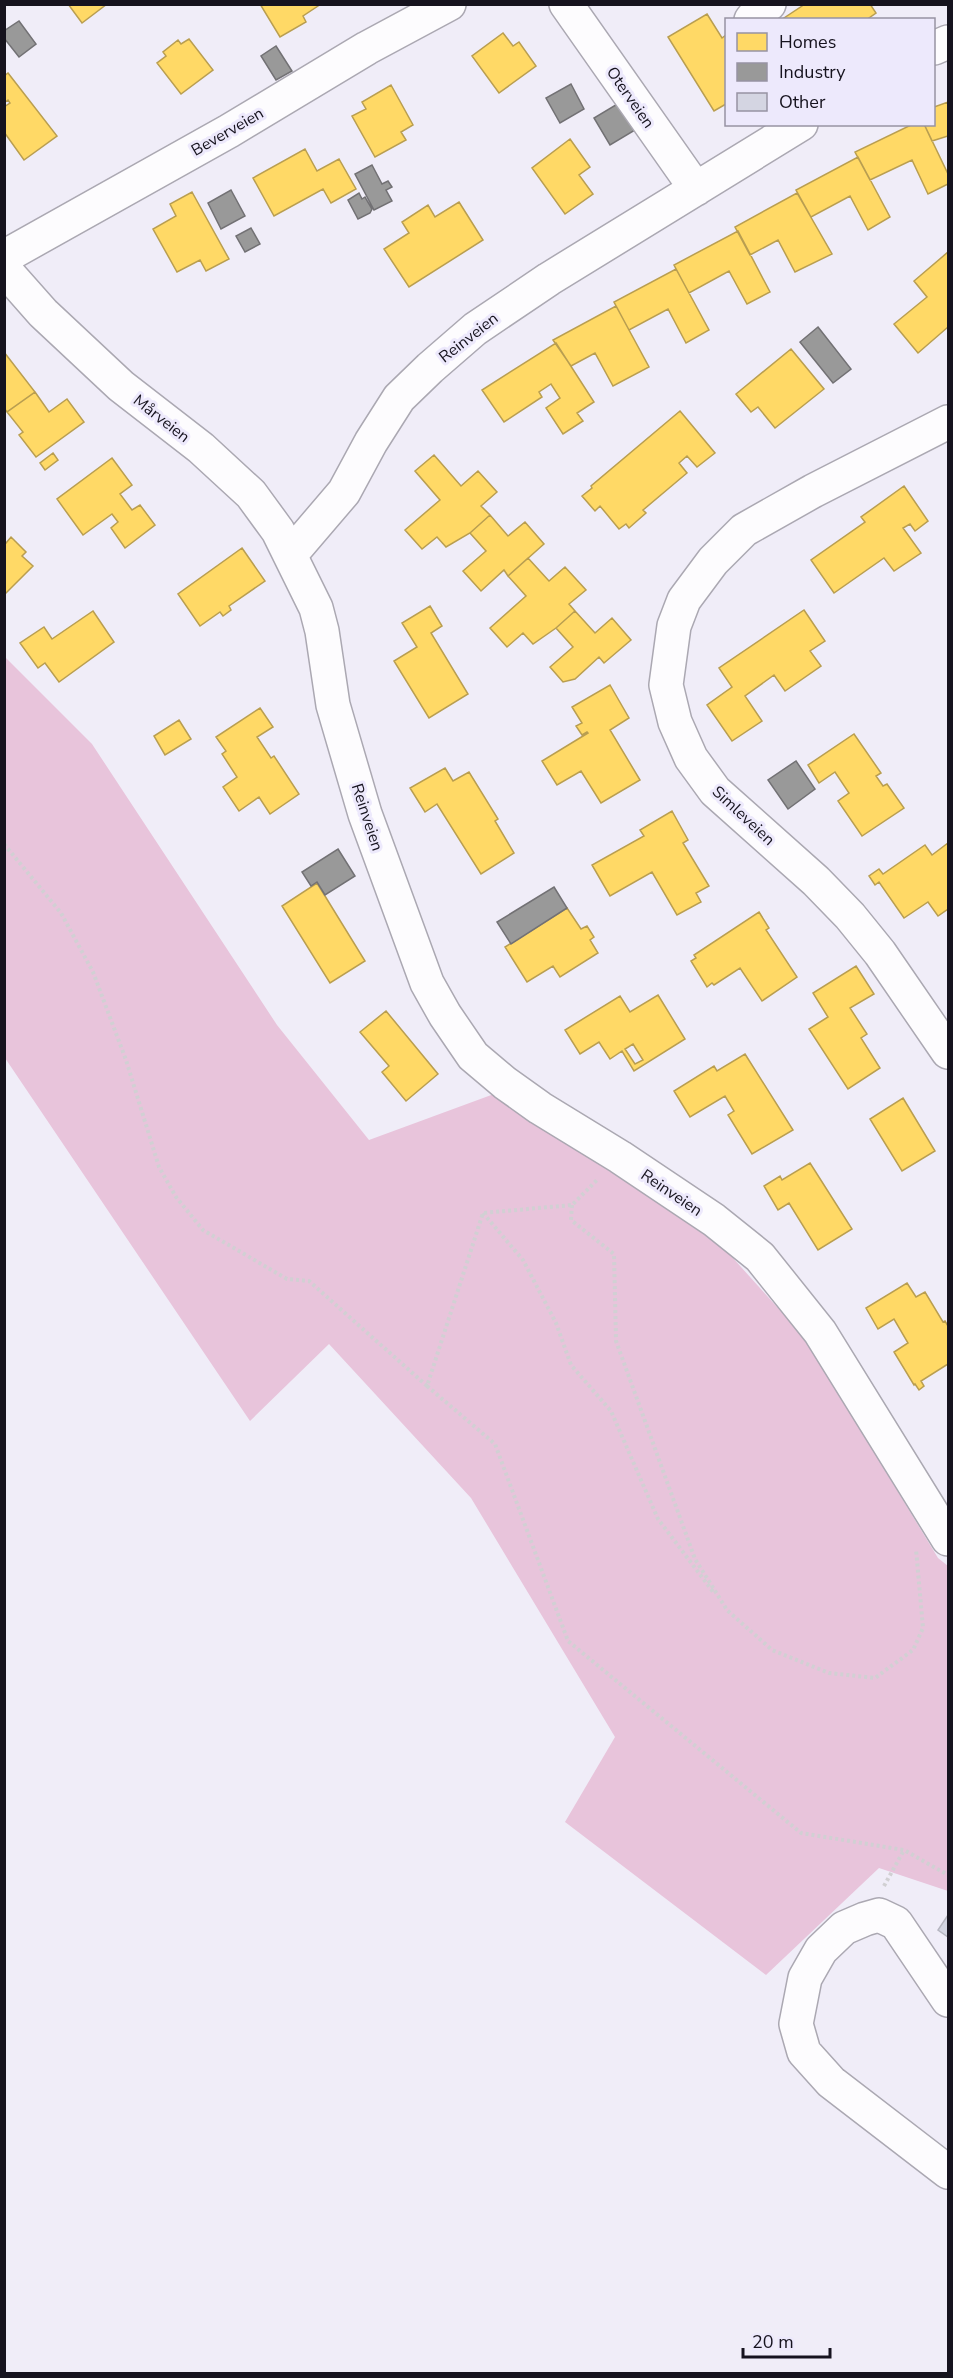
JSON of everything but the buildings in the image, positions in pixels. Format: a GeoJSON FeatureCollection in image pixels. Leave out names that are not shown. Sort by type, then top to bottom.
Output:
{"type":"FeatureCollection","features":[{"type":"Feature","properties":{"kind":"street","name":"Beverveien"},"geometry":{"type":"LineString","coordinates":[[4,257],[229,130],[367,48],[449,4]]}},
{"type":"Feature","properties":{"kind":"street","name":"Oterveien"},"geometry":{"type":"LineString","coordinates":[[566,4],[696,189]]}},
{"type":"Feature","properties":{"kind":"street"},"geometry":{"type":"LineString","coordinates":[[733,4],[741,18]]}},
{"type":"Feature","properties":{"kind":"street"},"geometry":{"type":"LineString","coordinates":[[753,18],[758,11],[769,4]]}},
{"type":"Feature","properties":{"kind":"street","name":"Reinveien"},"geometry":{"type":"LineString","coordinates":[[798,126],[549,279],[475,329],[399,398],[371,442],[344,492],[291,554],[316,609],[322,632],[333,705],[365,814],[427,983],[445,1015],[473,1056],[505,1083],[714,1220],[760,1257],[820,1332],[948,1539]]}},
{"type":"Feature","properties":{"kind":"street","name":"Mårveien"},"geometry":{"type":"LineString","coordinates":[[11,289],[43,313],[121,386],[201,448],[251,494],[278,531],[291,554]]}},
{"type":"Feature","properties":{"kind":"street","name":"Simleveien"},"geometry":{"type":"LineString","coordinates":[[948,422],[813,491],[744,530],[713,561],[684,600],[674,627],[666,685],[675,723],[691,758],[715,791],[816,881],[850,916],[880,953],[948,1052]]}},
{"type":"Feature","properties":{"kind":"street"},"geometry":{"type":"LineString","coordinates":[[948,2000],[896,1923],[879,1915],[865,1918],[844,1928],[821,1950],[805,1978],[796,2024],[804,2052],[831,2082],[948,2172]]}},
{"type":"Feature","properties":{"kind":"path"},"geometry":{"type":"LineString","coordinates":[[4,844],[61,913],[93,972],[126,1060],[159,1167],[176,1197],[203,1230],[287,1279],[309,1281],[495,1444],[568,1641],[801,1833],[904,1850],[948,1875]]}},
{"type":"Feature","properties":{"kind":"path"},"geometry":{"type":"LineString","coordinates":[[483,1213],[572,1205],[620,1157]]}},
{"type":"Feature","properties":{"kind":"path"},"geometry":{"type":"LineString","coordinates":[[572,1205],[571,1220],[614,1254],[616,1341],[695,1559],[727,1610]]}},
{"type":"Feature","properties":{"kind":"path"},"geometry":{"type":"LineString","coordinates":[[427,1386],[483,1213]]}},
{"type":"Feature","properties":{"kind":"path"},"geometry":{"type":"LineString","coordinates":[[483,1213],[523,1260],[556,1323],[571,1365],[611,1411],[658,1520],[727,1610],[772,1650],[829,1673],[875,1678],[913,1650],[923,1628],[916,1547],[929,1509]]}},
{"type":"Feature","properties":{"kind":"shaded area"},"geometry":{"type":"Polygon","coordinates":[[[4,656],[92,744],[277,1025],[369,1140],[494,1094],[723,1247],[805,1338],[938,1558],[948,1566],[948,1891],[879,1868],[766,1975],[565,1822],[615,1737],[471,1498],[329,1344],[250,1421],[5,1058],[4,656]]]}}]}
